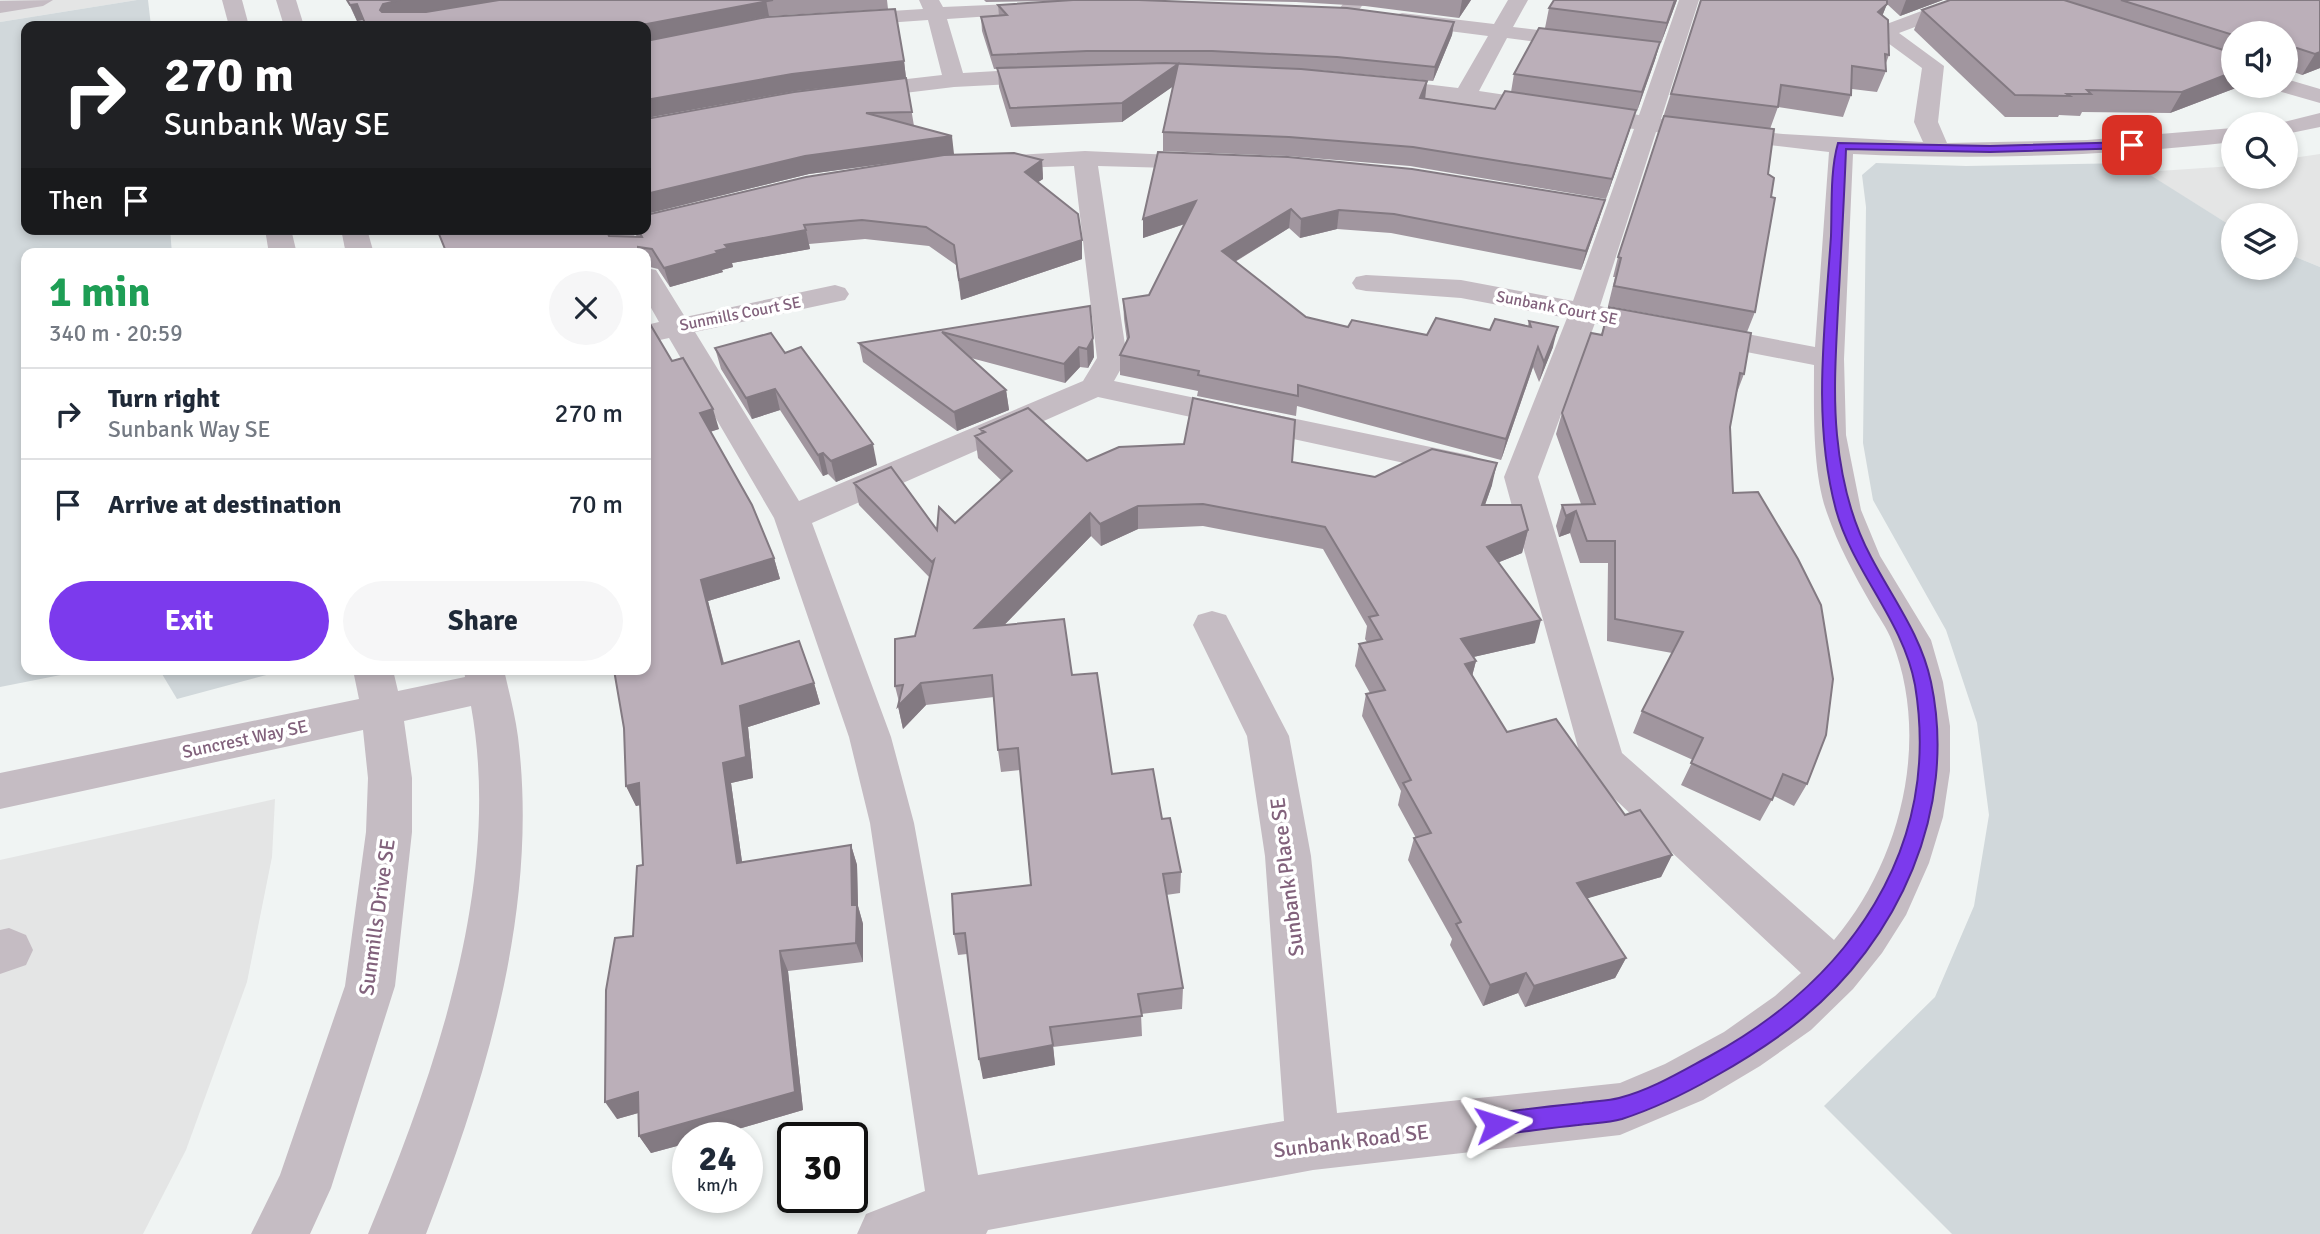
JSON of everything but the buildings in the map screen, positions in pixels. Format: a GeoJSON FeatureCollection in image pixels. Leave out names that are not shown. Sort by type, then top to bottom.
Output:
{"type":"FeatureCollection","features":[{"type":"Feature","properties":{"kind":"street"},"geometry":{"type":"LineString","coordinates":[[0,7],[43,0]]}},
{"type":"Feature","properties":{"kind":"street"},"geometry":{"type":"LineString","coordinates":[[232,0],[238,21]]}},
{"type":"Feature","properties":{"kind":"street"},"geometry":{"type":"LineString","coordinates":[[286,0],[292,21]]}},
{"type":"Feature","properties":{"kind":"street"},"geometry":{"type":"LineString","coordinates":[[1466,94],[1518,0]]}},
{"type":"Feature","properties":{"kind":"street"},"geometry":{"type":"LineString","coordinates":[[1689,0],[1664,52],[1646,124],[1602,209],[1584,312],[1521,477],[1603,762],[1836,973]]}},
{"type":"Feature","properties":{"kind":"street"},"geometry":{"type":"LineString","coordinates":[[1938,148],[1926,122],[1933,66],[1883,32],[1969,0]]}},
{"type":"Feature","properties":{"kind":"street"},"geometry":{"type":"LineString","coordinates":[[822,21],[933,7],[1073,4]]}},
{"type":"Feature","properties":{"kind":"street"},"geometry":{"type":"LineString","coordinates":[[933,7],[954,80]]}},
{"type":"Feature","properties":{"kind":"street"},"geometry":{"type":"LineString","coordinates":[[1345,8],[1380,16],[1604,44]]}},
{"type":"Feature","properties":{"kind":"street"},"geometry":{"type":"LineString","coordinates":[[835,94],[954,80],[1072,74]]}},
{"type":"Feature","properties":{"kind":"street"},"geometry":{"type":"LineString","coordinates":[[1351,82],[1466,94],[1646,124],[1841,146],[2070,148],[2221,136]]}},
{"type":"Feature","properties":{"kind":"street"},"geometry":{"type":"LineString","coordinates":[[2298,90],[2320,96]]}},
{"type":"Feature","properties":{"kind":"street"},"geometry":{"type":"LineString","coordinates":[[2298,125],[2320,120]]}},
{"type":"Feature","properties":{"kind":"street","name":"Sunbank Road SE"},"geometry":{"type":"LineString","coordinates":[[886,1234],[1313,1143],[1620,1109],[1684,1082],[1742,1049],[1793,1013],[1836,973],[1889,901],[1906,863],[1921,817],[1928,771],[1928,726],[1923,682],[1911,640],[1863,556],[1843,510],[1830,435],[1829,359],[1841,146]]}},
{"type":"Feature","properties":{"kind":"street"},"geometry":{"type":"LineString","coordinates":[[1085,158],[1112,358],[1095,387]]}},
{"type":"Feature","properties":{"kind":"street"},"geometry":{"type":"LineString","coordinates":[[960,164],[1085,158],[1233,163]]}},
{"type":"Feature","properties":{"kind":"street","name":"Sunbank Court SE"},"geometry":{"type":"LineString","coordinates":[[1366,283],[1461,289],[1636,321]]}},
{"type":"Feature","properties":{"kind":"street"},"geometry":{"type":"LineString","coordinates":[[651,294],[661,330],[792,518],[870,737],[892,823],[958,1220]]}},
{"type":"Feature","properties":{"kind":"street","name":"Sunmills Court SE"},"geometry":{"type":"LineString","coordinates":[[661,330],[835,295]]}},
{"type":"Feature","properties":{"kind":"street"},"geometry":{"type":"LineString","coordinates":[[1674,329],[1829,359]]}},
{"type":"Feature","properties":{"kind":"street"},"geometry":{"type":"LineString","coordinates":[[792,518],[1095,387],[1521,477]]}},
{"type":"Feature","properties":{"kind":"street","name":"Sunbank Place SE"},"geometry":{"type":"LineString","coordinates":[[1212,625],[1268,736],[1288,856],[1313,1143]]}},
{"type":"Feature","properties":{"kind":"street"},"geometry":{"type":"LineString","coordinates":[[397,1234],[419,1183],[458,1068],[499,873],[500,759],[487,679]]}},
{"type":"Feature","properties":{"kind":"street","name":"Suncrest Way SE"},"geometry":{"type":"LineString","coordinates":[[0,791],[378,690],[487,679]]}},
{"type":"Feature","properties":{"kind":"street","name":"Sunmills Drive SE"},"geometry":{"type":"LineString","coordinates":[[280,1234],[303,1188],[370,986],[389,832],[390,778],[378,690]]}},
{"type":"Feature","properties":{"kind":"shaded area"},"geometry":{"type":"Polygon","coordinates":[[[0,0],[137,0],[0,22],[0,0]]]}},
{"type":"Feature","properties":{"kind":"shaded area"},"geometry":{"type":"Polygon","coordinates":[[[148,0],[150,21],[21,21],[21,235],[170,235],[172,248],[21,248],[21,675],[61,675],[0,687],[0,22],[148,0]]]}},
{"type":"Feature","properties":{"kind":"shaded area"},"geometry":{"type":"Polygon","coordinates":[[[2320,154],[2320,267],[2298,258],[2298,203],[2221,203],[2221,220],[2144,172],[2221,167],[2221,189],[2298,189],[2298,157],[2320,154]]]}},
{"type":"Feature","properties":{"kind":"shaded area"},"geometry":{"type":"Polygon","coordinates":[[[1876,163],[1966,166],[2131,163],[2221,219],[2221,280],[2298,280],[2298,258],[2320,267],[2320,1234],[1952,1234],[1824,1106],[1935,997],[1974,906],[1989,815],[1977,723],[1946,630],[1873,500],[1863,443],[1866,207],[1862,175],[1876,163]]]}},
{"type":"Feature","properties":{"kind":"shaded area"},"geometry":{"type":"Polygon","coordinates":[[[163,675],[267,675],[177,699],[163,675]]]}},
{"type":"Feature","properties":{"kind":"shaded area"},"geometry":{"type":"Polygon","coordinates":[[[275,799],[272,857],[247,982],[186,1150],[143,1234],[0,1234],[0,860],[275,799]]]}},
{"type":"Feature","properties":{"kind":"route"},"geometry":{"type":"LineString","coordinates":[[1496,1124],[1620,1109],[1684,1082],[1742,1049],[1793,1013],[1836,973],[1889,901],[1906,863],[1921,817],[1928,771],[1928,726],[1923,682],[1911,640],[1863,556],[1843,510],[1830,435],[1829,359],[1841,146],[1990,149],[2132,145]]}}]}
